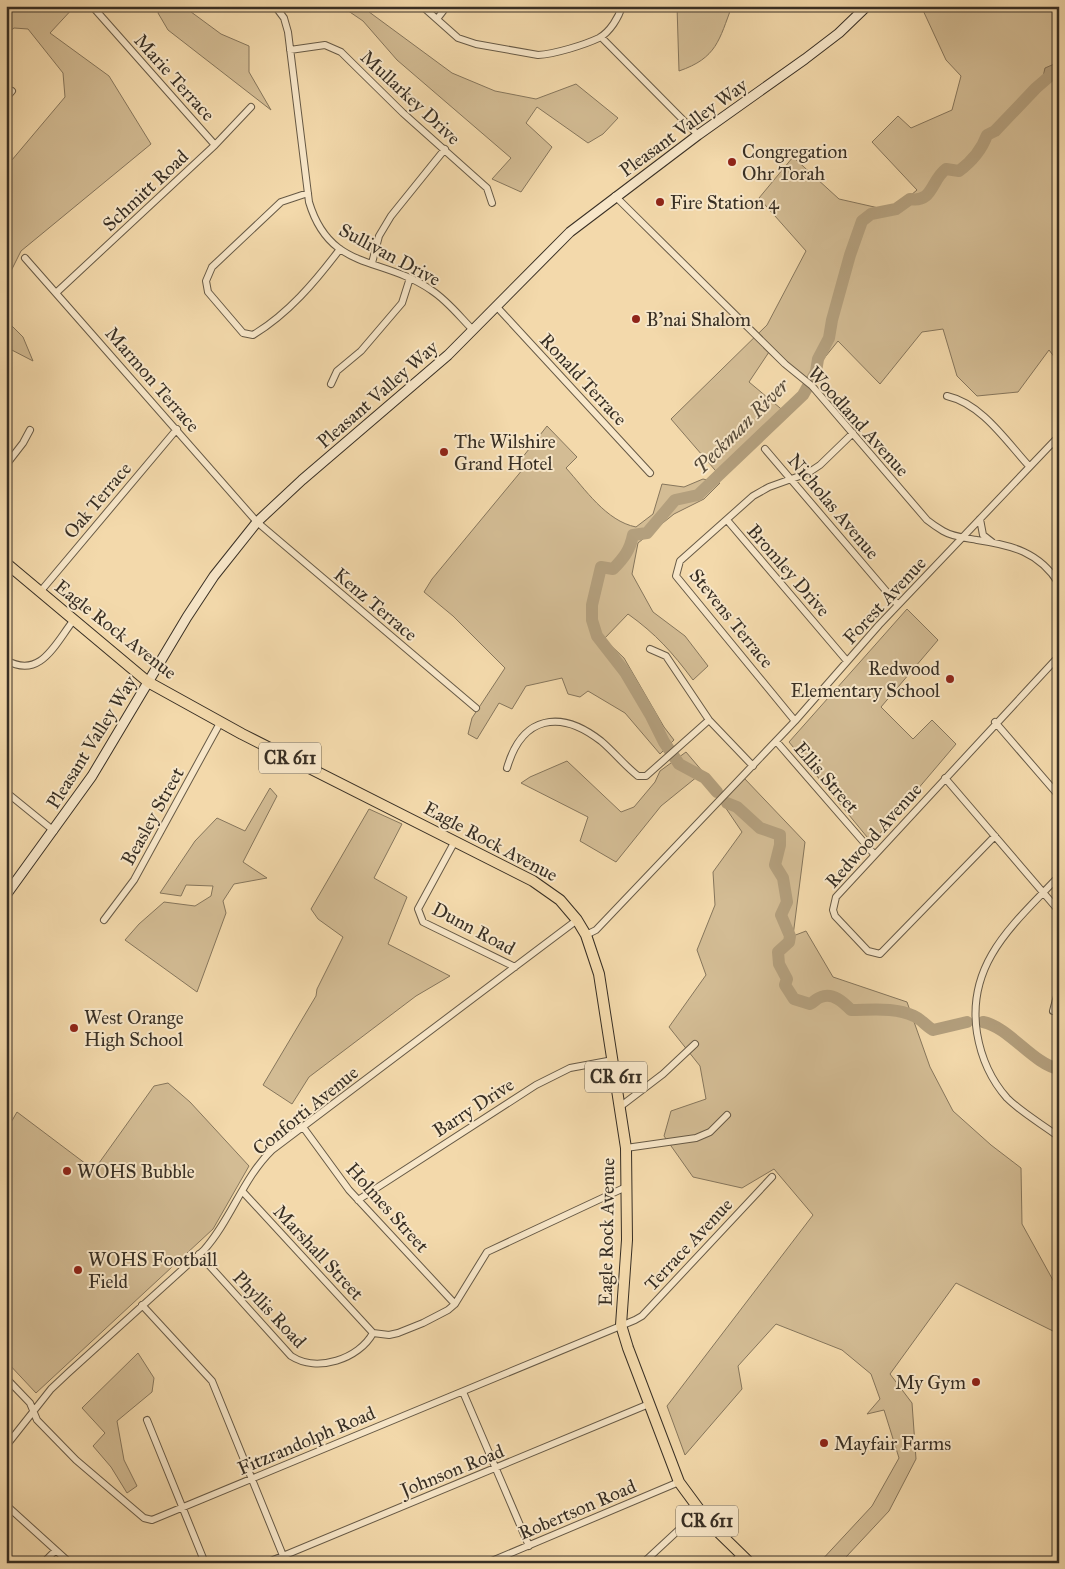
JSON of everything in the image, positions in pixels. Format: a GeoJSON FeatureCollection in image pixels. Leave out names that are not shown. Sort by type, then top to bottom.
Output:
{"type":"FeatureCollection","features":[{"type":"Feature","properties":{"kind":"main road","name":"Pleasant Valley Way"},"geometry":{"type":"LineString","coordinates":[[6,895],[92,776],[187,617],[214,576],[257,522],[302,480],[448,355],[556,244],[615,196],[839,33],[867,6]]}},
{"type":"Feature","properties":{"kind":"main road","name":"Eagle Rock Avenue"},"geometry":{"type":"LineString","coordinates":[[6,563],[148,682],[220,722],[543,886],[560,900],[577,920],[586,935],[599,974],[626,1148],[627,1240],[621,1326],[679,1482],[699,1511],[750,1563]]}},
{"type":"Feature","properties":{"kind":"street","name":"Marie Terrace"},"geometry":{"type":"LineString","coordinates":[[92,6],[215,145]]}},
{"type":"Feature","properties":{"kind":"street"},"geometry":{"type":"LineString","coordinates":[[275,6],[284,18],[290,50]]}},
{"type":"Feature","properties":{"kind":"street"},"geometry":{"type":"LineString","coordinates":[[422,6],[458,38],[476,44],[538,55],[548,54],[600,37],[611,28],[622,6]]}},
{"type":"Feature","properties":{"kind":"street"},"geometry":{"type":"LineString","coordinates":[[437,19],[447,6]]}},
{"type":"Feature","properties":{"kind":"street"},"geometry":{"type":"LineString","coordinates":[[600,37],[698,135]]}},
{"type":"Feature","properties":{"kind":"street","name":"Mullarkey Drive"},"geometry":{"type":"LineString","coordinates":[[290,50],[325,45],[333,47],[487,188],[492,203]]}},
{"type":"Feature","properties":{"kind":"street","name":"Sullivan Drive"},"geometry":{"type":"LineString","coordinates":[[290,50],[308,193],[313,217],[319,228],[326,238],[340,249],[372,264],[410,278],[432,290],[473,330]]}},
{"type":"Feature","properties":{"kind":"street"},"geometry":{"type":"LineString","coordinates":[[6,98],[12,91]]}},
{"type":"Feature","properties":{"kind":"street","name":"Schmitt Road"},"geometry":{"type":"LineString","coordinates":[[57,292],[215,145],[251,107]]}},
{"type":"Feature","properties":{"kind":"street"},"geometry":{"type":"LineString","coordinates":[[372,264],[379,236],[391,216],[445,149]]}},
{"type":"Feature","properties":{"kind":"street"},"geometry":{"type":"LineString","coordinates":[[308,193],[280,202],[212,267],[206,281],[208,292],[243,333],[253,335],[267,326],[312,285],[340,249]]}},
{"type":"Feature","properties":{"kind":"street","name":"Woodland Avenue"},"geometry":{"type":"LineString","coordinates":[[615,196],[784,364],[810,384],[927,520],[944,532],[963,538],[1017,548],[1034,557],[1049,570],[1059,584]]}},
{"type":"Feature","properties":{"kind":"street","name":"Marmon Terrace"},"geometry":{"type":"LineString","coordinates":[[25,258],[57,292],[257,522]]}},
{"type":"Feature","properties":{"kind":"street"},"geometry":{"type":"LineString","coordinates":[[331,384],[337,371],[361,352],[402,303],[410,278]]}},
{"type":"Feature","properties":{"kind":"street","name":"Ronald Terrace"},"geometry":{"type":"LineString","coordinates":[[496,306],[650,473]]}},
{"type":"Feature","properties":{"kind":"street"},"geometry":{"type":"LineString","coordinates":[[948,396],[962,400],[982,415],[1030,466]]}},
{"type":"Feature","properties":{"kind":"street","name":"Oak Terrace"},"geometry":{"type":"LineString","coordinates":[[40,592],[177,429]]}},
{"type":"Feature","properties":{"kind":"street"},"geometry":{"type":"LineString","coordinates":[[6,465],[23,443],[30,430]]}},
{"type":"Feature","properties":{"kind":"street","name":"Stevens Terrace"},"geometry":{"type":"LineString","coordinates":[[795,721],[676,576],[680,561],[753,496],[820,465],[853,433]]}},
{"type":"Feature","properties":{"kind":"street","name":"Forest Avenue"},"geometry":{"type":"LineString","coordinates":[[586,935],[596,930],[753,766],[898,605],[1059,436]]}},
{"type":"Feature","properties":{"kind":"street"},"geometry":{"type":"LineString","coordinates":[[1053,442],[1059,449]]}},
{"type":"Feature","properties":{"kind":"street","name":"Nicholas Avenue"},"geometry":{"type":"LineString","coordinates":[[765,449],[898,605]]}},
{"type":"Feature","properties":{"kind":"street","name":"Bromley Drive"},"geometry":{"type":"LineString","coordinates":[[726,520],[847,661]]}},
{"type":"Feature","properties":{"kind":"street"},"geometry":{"type":"LineString","coordinates":[[980,520],[983,535],[993,543]]}},
{"type":"Feature","properties":{"kind":"street","name":"Kenz Terrace"},"geometry":{"type":"LineString","coordinates":[[257,522],[476,708]]}},
{"type":"Feature","properties":{"kind":"street"},"geometry":{"type":"LineString","coordinates":[[6,660],[19,666],[29,667],[40,662],[73,620]]}},
{"type":"Feature","properties":{"kind":"street"},"geometry":{"type":"LineString","coordinates":[[650,649],[666,656],[709,720],[753,766]]}},
{"type":"Feature","properties":{"kind":"street","name":"Redwood Avenue"},"geometry":{"type":"LineString","coordinates":[[995,836],[880,954],[868,951],[832,910],[836,897],[874,854],[995,722],[1059,656]]}},
{"type":"Feature","properties":{"kind":"street"},"geometry":{"type":"LineString","coordinates":[[507,768],[512,752],[520,738],[530,728],[551,720],[564,721],[589,733],[612,751],[638,776],[649,774],[709,720]]}},
{"type":"Feature","properties":{"kind":"street","name":"Beasley Street"},"geometry":{"type":"LineString","coordinates":[[104,920],[134,880],[220,722]]}},
{"type":"Feature","properties":{"kind":"street"},"geometry":{"type":"LineString","coordinates":[[995,722],[1059,796]]}},
{"type":"Feature","properties":{"kind":"street","name":"Ellis Street"},"geometry":{"type":"LineString","coordinates":[[776,741],[874,854]]}},
{"type":"Feature","properties":{"kind":"street"},"geometry":{"type":"LineString","coordinates":[[945,778],[1059,911]]}},
{"type":"Feature","properties":{"kind":"street"},"geometry":{"type":"LineString","coordinates":[[6,792],[54,831]]}},
{"type":"Feature","properties":{"kind":"street","name":"Dunn Road"},"geometry":{"type":"LineString","coordinates":[[455,841],[418,908],[419,916],[423,922],[515,967]]}},
{"type":"Feature","properties":{"kind":"street"},"geometry":{"type":"LineString","coordinates":[[1059,876],[1003,937],[986,962],[978,989],[975,1016],[978,1042],[986,1065],[999,1088],[1019,1108],[1059,1137]]}},
{"type":"Feature","properties":{"kind":"street","name":"Conforti Avenue"},"geometry":{"type":"LineString","coordinates":[[6,1446],[34,1413],[51,1389],[199,1254],[218,1234],[260,1162],[303,1127],[577,920]]}},
{"type":"Feature","properties":{"kind":"street"},"geometry":{"type":"LineString","coordinates":[[1053,1011],[1059,988]]}},
{"type":"Feature","properties":{"kind":"street"},"geometry":{"type":"LineString","coordinates":[[621,1106],[663,1074],[695,1044]]}},
{"type":"Feature","properties":{"kind":"street","name":"Barry Drive"},"geometry":{"type":"LineString","coordinates":[[358,1200],[536,1085],[570,1068],[613,1060]]}},
{"type":"Feature","properties":{"kind":"street"},"geometry":{"type":"LineString","coordinates":[[626,1148],[696,1138],[710,1132],[727,1115]]}},
{"type":"Feature","properties":{"kind":"street","name":"Holmes Street"},"geometry":{"type":"LineString","coordinates":[[303,1127],[358,1200],[456,1304]]}},
{"type":"Feature","properties":{"kind":"street","name":"Terrace Avenue"},"geometry":{"type":"LineString","coordinates":[[621,1326],[642,1316],[772,1177]]}},
{"type":"Feature","properties":{"kind":"street"},"geometry":{"type":"LineString","coordinates":[[373,1333],[389,1335],[423,1324],[456,1304],[487,1252],[626,1187]]}},
{"type":"Feature","properties":{"kind":"street","name":"Marshall Street"},"geometry":{"type":"LineString","coordinates":[[243,1192],[373,1333]]}},
{"type":"Feature","properties":{"kind":"street","name":"Phyllis Road"},"geometry":{"type":"LineString","coordinates":[[199,1254],[291,1356],[299,1361],[322,1363],[344,1358],[363,1347],[373,1333]]}},
{"type":"Feature","properties":{"kind":"street"},"geometry":{"type":"LineString","coordinates":[[142,1305],[212,1381],[286,1563]]}},
{"type":"Feature","properties":{"kind":"street","name":"Fitzrandolph Road"},"geometry":{"type":"LineString","coordinates":[[6,1378],[30,1403],[36,1420],[76,1460],[144,1518],[152,1520],[621,1326]]}},
{"type":"Feature","properties":{"kind":"street"},"geometry":{"type":"LineString","coordinates":[[463,1392],[529,1546]]}},
{"type":"Feature","properties":{"kind":"street","name":"Johnson Road"},"geometry":{"type":"LineString","coordinates":[[266,1563],[649,1404]]}},
{"type":"Feature","properties":{"kind":"street"},"geometry":{"type":"LineString","coordinates":[[147,1420],[205,1563]]}},
{"type":"Feature","properties":{"kind":"street","name":"Robertson Road"},"geometry":{"type":"LineString","coordinates":[[487,1563],[679,1482]]}},
{"type":"Feature","properties":{"kind":"street"},"geometry":{"type":"LineString","coordinates":[[6,1505],[70,1563]]}},
{"type":"Feature","properties":{"kind":"street"},"geometry":{"type":"LineString","coordinates":[[644,1563],[699,1511]]}},
{"type":"Feature","properties":{"kind":"street"},"geometry":{"type":"LineString","coordinates":[[44,1563],[55,1551]]}},
{"type":"Feature","properties":{"kind":"street"},"geometry":{"type":"LineString","coordinates":[[732,1563],[741,1555]]}},
{"type":"Feature","properties":{"kind":"shaded area"},"geometry":{"type":"Polygon","coordinates":[[[6,6],[75,6],[50,33],[109,76],[151,144],[21,251],[6,281],[6,167],[65,97],[63,73],[28,29],[14,28],[6,34],[6,6]]]}},
{"type":"Feature","properties":{"kind":"shaded area"},"geometry":{"type":"Polygon","coordinates":[[[160,6],[183,6],[221,34],[249,46],[249,72],[271,110],[168,30],[158,13],[160,6]]]}},
{"type":"Feature","properties":{"kind":"shaded area"},"geometry":{"type":"Polygon","coordinates":[[[341,6],[361,6],[452,73],[495,91],[536,99],[576,84],[618,118],[603,134],[588,143],[537,107],[526,123],[552,147],[521,192],[492,179],[511,158],[397,60],[363,21],[341,6]]]}},
{"type":"Feature","properties":{"kind":"shaded area"},"geometry":{"type":"Polygon","coordinates":[[[677,6],[732,6],[720,38],[709,54],[692,66],[679,71],[677,6]]]}},
{"type":"Feature","properties":{"kind":"shaded area"},"geometry":{"type":"Polygon","coordinates":[[[921,6],[1059,6],[1059,363],[1049,350],[1018,392],[977,396],[957,376],[943,329],[922,332],[880,384],[838,341],[805,382],[769,352],[749,382],[786,413],[721,477],[671,419],[767,325],[806,251],[759,198],[793,157],[839,199],[892,211],[917,190],[872,142],[898,116],[911,128],[952,110],[961,76],[946,60],[921,6]]]}},
{"type":"Feature","properties":{"kind":"shaded area"},"geometry":{"type":"Polygon","coordinates":[[[1059,62],[1059,66],[1047,76],[1047,82],[1019,107],[1016,102],[1030,87],[1042,81],[1045,68],[1059,62]]]}},
{"type":"Feature","properties":{"kind":"shaded area"},"geometry":{"type":"Polygon","coordinates":[[[6,320],[23,337],[33,361],[6,347],[6,320]]]}},
{"type":"Feature","properties":{"kind":"shaded area"},"geometry":{"type":"Polygon","coordinates":[[[547,426],[577,457],[566,468],[597,503],[625,524],[636,527],[653,514],[662,484],[684,487],[703,479],[720,483],[704,499],[674,514],[638,543],[632,574],[653,612],[685,636],[708,666],[693,680],[663,644],[628,614],[604,639],[624,658],[664,727],[674,740],[660,754],[625,713],[588,691],[580,697],[568,694],[562,678],[526,686],[512,709],[499,703],[477,739],[468,734],[472,718],[505,668],[453,616],[424,592],[432,579],[523,469],[522,458],[547,426]]]}},
{"type":"Feature","properties":{"kind":"shaded area"},"geometry":{"type":"Polygon","coordinates":[[[907,609],[938,640],[881,707],[913,739],[932,720],[956,744],[872,843],[789,742],[907,609]]]}},
{"type":"Feature","properties":{"kind":"shaded area"},"geometry":{"type":"Polygon","coordinates":[[[686,752],[703,772],[661,806],[616,862],[580,841],[588,817],[521,783],[530,777],[567,761],[621,812],[634,807],[655,782],[660,771],[686,752]]]}},
{"type":"Feature","properties":{"kind":"shaded area"},"geometry":{"type":"Polygon","coordinates":[[[744,778],[805,842],[793,936],[806,931],[833,977],[907,1002],[930,1067],[953,1111],[991,1145],[1021,1168],[1022,1224],[1059,1291],[1059,1334],[956,1283],[890,1374],[912,1403],[916,1459],[889,1511],[846,1557],[844,1563],[819,1563],[872,1506],[899,1458],[884,1410],[867,1414],[880,1399],[871,1374],[842,1350],[776,1324],[738,1366],[742,1389],[685,1455],[667,1406],[813,1215],[774,1169],[742,1188],[693,1177],[664,1136],[671,1111],[706,1099],[700,1066],[669,1027],[706,975],[697,950],[715,905],[713,872],[742,832],[721,801],[744,778]]]}},
{"type":"Feature","properties":{"kind":"shaded area"},"geometry":{"type":"Polygon","coordinates":[[[270,788],[277,796],[243,862],[267,878],[234,884],[223,901],[226,913],[197,992],[125,940],[139,924],[164,902],[195,906],[211,896],[213,886],[186,885],[181,896],[160,893],[195,841],[217,818],[245,831],[270,788]]]}},
{"type":"Feature","properties":{"kind":"shaded area"},"geometry":{"type":"Polygon","coordinates":[[[369,809],[402,824],[374,878],[407,897],[388,944],[450,976],[416,996],[309,1077],[292,1104],[263,1085],[316,996],[317,989],[343,937],[318,919],[311,909],[369,809]]]}},
{"type":"Feature","properties":{"kind":"shaded area"},"geometry":{"type":"Polygon","coordinates":[[[168,1083],[190,1102],[249,1166],[213,1229],[36,1393],[6,1361],[6,1131],[17,1112],[94,1170],[154,1086],[168,1083]]]}},
{"type":"Feature","properties":{"kind":"shaded area"},"geometry":{"type":"Polygon","coordinates":[[[138,1353],[154,1378],[152,1392],[117,1421],[124,1460],[137,1486],[127,1493],[111,1467],[93,1446],[105,1433],[82,1408],[138,1353]]]}},
{"type":"Feature","properties":{"kind":"waterway","name":"Peckman River"},"geometry":{"type":"LineString","coordinates":[[717,792],[705,778],[679,764],[664,742],[625,672],[597,636],[592,620],[592,605],[601,567],[613,569],[626,554],[633,535],[647,533],[675,500],[698,495],[803,395],[816,372],[818,359],[829,338],[832,320],[850,255],[862,221],[871,214],[896,209],[910,199],[923,198],[946,169],[959,171],[976,155],[987,135],[995,131],[1036,88],[1059,68]]}},
{"type":"Feature","properties":{"kind":"waterway","name":"Peckman River"},"geometry":{"type":"LineString","coordinates":[[727,803],[737,807],[760,828],[780,835],[780,845],[775,865],[783,878],[787,902],[781,915],[790,936],[789,942],[778,952],[779,964],[787,979],[785,985],[794,999],[810,1004],[820,998],[830,996],[838,999],[851,1010],[899,1011],[917,1017],[933,1030],[967,1022]]}},
{"type":"Feature","properties":{"kind":"waterway","name":"Peckman River"},"geometry":{"type":"LineString","coordinates":[[983,1022],[993,1025],[1040,1060],[1049,1066],[1059,1069]]}},
{"type":"Feature","properties":{"kind":"place","name":"Congregation Ohr Torah"},"geometry":{"type":"Point","coordinates":[732,162]}},
{"type":"Feature","properties":{"kind":"place","name":"Fire Station 4"},"geometry":{"type":"Point","coordinates":[660,202]}},
{"type":"Feature","properties":{"kind":"place","name":"B’nai Shalom"},"geometry":{"type":"Point","coordinates":[636,319]}},
{"type":"Feature","properties":{"kind":"place","name":"The Wilshire Grand Hotel"},"geometry":{"type":"Point","coordinates":[444,452]}},
{"type":"Feature","properties":{"kind":"place","name":"Redwood Elementary School"},"geometry":{"type":"Point","coordinates":[950,679]}},
{"type":"Feature","properties":{"kind":"place","name":"West Orange High School"},"geometry":{"type":"Point","coordinates":[74,1028]}},
{"type":"Feature","properties":{"kind":"place","name":"WOHS Bubble"},"geometry":{"type":"Point","coordinates":[67,1171]}},
{"type":"Feature","properties":{"kind":"place","name":"WOHS Football Field"},"geometry":{"type":"Point","coordinates":[78,1270]}},
{"type":"Feature","properties":{"kind":"place","name":"My Gym"},"geometry":{"type":"Point","coordinates":[976,1382]}},
{"type":"Feature","properties":{"kind":"place","name":"Mayfair Farms"},"geometry":{"type":"Point","coordinates":[824,1443]}}]}
